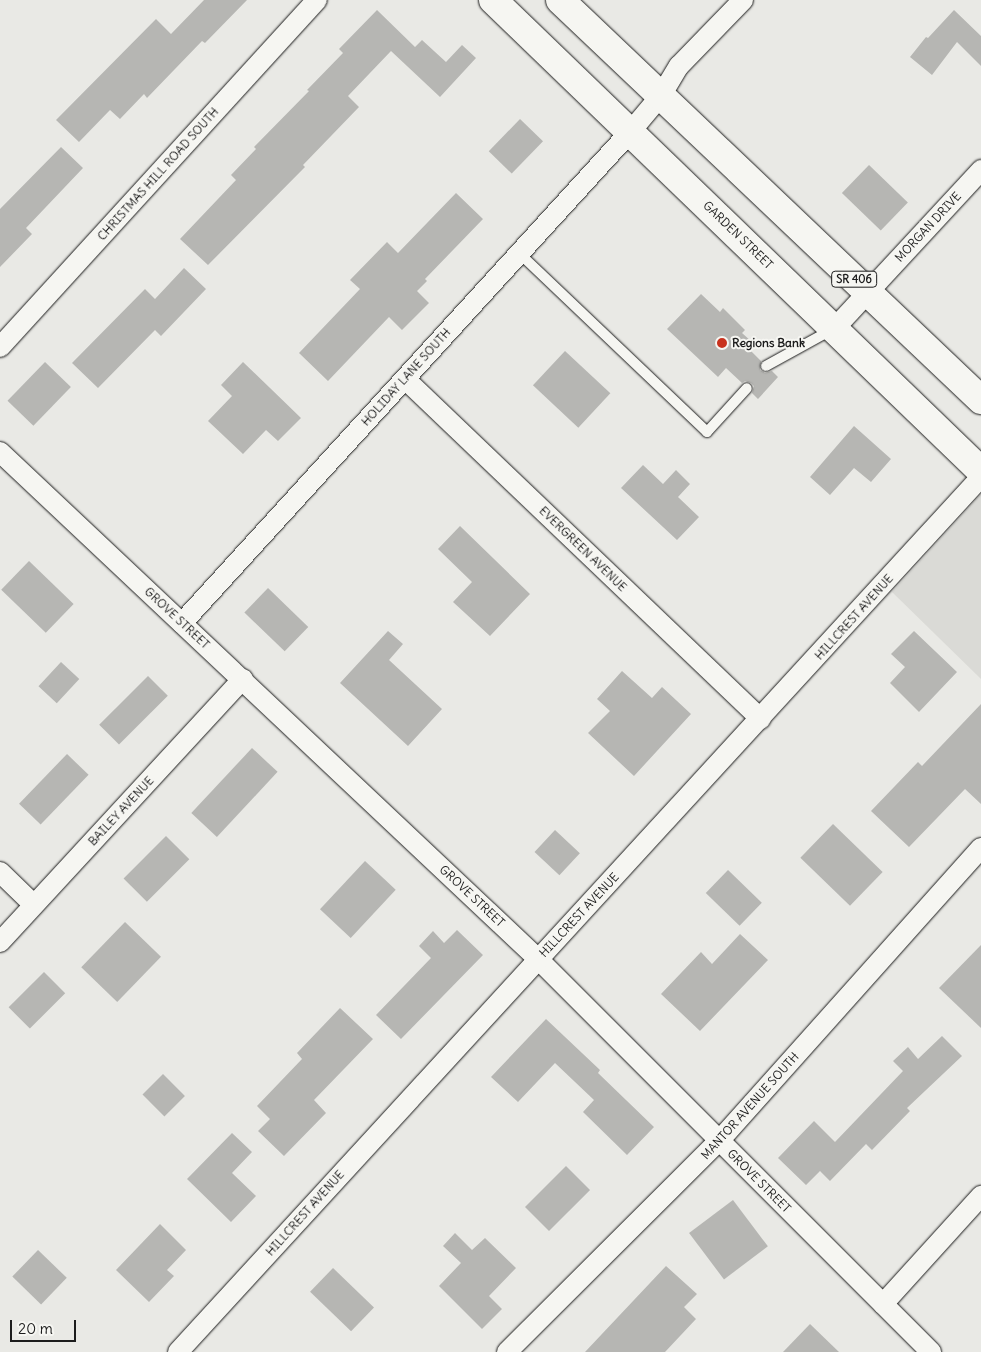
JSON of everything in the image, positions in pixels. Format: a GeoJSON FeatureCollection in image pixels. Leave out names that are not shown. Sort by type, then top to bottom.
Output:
{"type":"FeatureCollection","features":[{"type":"Feature","properties":{"kind":"main road","name":"GARDEN STREET"},"geometry":{"type":"LineString","coordinates":[[493,0],[631,131],[981,471]]}},
{"type":"Feature","properties":{"kind":"main road","name":"SR 406"},"geometry":{"type":"LineString","coordinates":[[560,0],[662,94],[981,400]]}},
{"type":"Feature","properties":{"kind":"street","name":"CHRISTMAS HILL ROAD SOUTH"},"geometry":{"type":"LineString","coordinates":[[0,347],[317,0]]}},
{"type":"Feature","properties":{"kind":"street","name":"HOLIDAY LANE SOUTH"},"geometry":{"type":"LineString","coordinates":[[182,623],[518,252],[631,131],[662,94],[679,66],[743,0]]}},
{"type":"Feature","properties":{"kind":"street","name":"MORGAN DRIVE"},"geometry":{"type":"LineString","coordinates":[[834,329],[981,170]]}},
{"type":"Feature","properties":{"kind":"street","name":"EVERGREEN AVENUE"},"geometry":{"type":"LineString","coordinates":[[405,379],[761,719]]}},
{"type":"Feature","properties":{"kind":"street","name":"GROVE STREET"},"geometry":{"type":"LineString","coordinates":[[0,452],[538,959],[931,1352]]}},
{"type":"Feature","properties":{"kind":"street","name":"HILLCREST AVENUE"},"geometry":{"type":"LineString","coordinates":[[178,1352],[761,719],[981,477]]}},
{"type":"Feature","properties":{"kind":"street","name":"BAILEY AVENUE"},"geometry":{"type":"LineString","coordinates":[[0,942],[243,679]]}},
{"type":"Feature","properties":{"kind":"street","name":"MANTOR AVENUE SOUTH"},"geometry":{"type":"LineString","coordinates":[[507,1352],[719,1141],[981,848]]}},
{"type":"Feature","properties":{"kind":"street"},"geometry":{"type":"LineString","coordinates":[[0,872],[34,905]]}},
{"type":"Feature","properties":{"kind":"street"},"geometry":{"type":"LineString","coordinates":[[884,1304],[981,1196]]}},
{"type":"Feature","properties":{"kind":"lane"},"geometry":{"type":"LineString","coordinates":[[518,252],[707,432],[746,388]]}},
{"type":"Feature","properties":{"kind":"lane"},"geometry":{"type":"LineString","coordinates":[[766,366],[834,329]]}},
{"type":"Feature","properties":{"kind":"shaded area"},"geometry":{"type":"Polygon","coordinates":[[[981,494],[981,679],[892,592],[981,494]]]}},
{"type":"Feature","properties":{"kind":"building"},"geometry":{"type":"Polygon","coordinates":[[[204,0],[247,0],[205,43],[202,41],[147,98],[144,94],[120,119],[110,110],[79,142],[56,120],[156,19],[171,34],[204,0]]]}},
{"type":"Feature","properties":{"kind":"building"},"geometry":{"type":"Polygon","coordinates":[[[377,10],[415,47],[422,40],[446,62],[462,45],[476,58],[440,97],[391,51],[348,96],[359,107],[303,165],[305,167],[208,265],[180,239],[236,180],[231,175],[256,149],[254,147],[309,91],[307,90],[343,53],[339,49],[377,10]]]}},
{"type":"Feature","properties":{"kind":"building"},"geometry":{"type":"Polygon","coordinates":[[[954,10],[981,36],[981,66],[957,42],[932,75],[910,57],[926,37],[928,38],[954,10]]]}},
{"type":"Feature","properties":{"kind":"building"},"geometry":{"type":"Polygon","coordinates":[[[520,119],[543,141],[512,174],[489,151],[520,119]]]}},
{"type":"Feature","properties":{"kind":"building"},"geometry":{"type":"Polygon","coordinates":[[[61,147],[83,168],[26,228],[32,234],[0,267],[0,209],[61,147]]]}},
{"type":"Feature","properties":{"kind":"building"},"geometry":{"type":"Polygon","coordinates":[[[869,165],[908,203],[881,231],[842,193],[869,165]]]}},
{"type":"Feature","properties":{"kind":"building"},"geometry":{"type":"Polygon","coordinates":[[[456,193],[483,219],[425,279],[427,281],[417,291],[429,303],[402,330],[389,317],[328,381],[299,353],[360,289],[350,280],[387,242],[398,253],[456,193]]]}},
{"type":"Feature","properties":{"kind":"building"},"geometry":{"type":"Polygon","coordinates":[[[184,268],[206,289],[161,336],[155,330],[98,388],[72,363],[145,289],[155,299],[184,268]]]}},
{"type":"Feature","properties":{"kind":"building"},"geometry":{"type":"Polygon","coordinates":[[[701,294],[720,312],[723,308],[745,330],[742,333],[752,342],[747,347],[761,361],[760,370],[765,373],[772,371],[778,377],[758,399],[752,393],[754,386],[751,383],[745,381],[742,383],[726,368],[718,377],[667,329],[701,294]]]}},
{"type":"Feature","properties":{"kind":"building"},"geometry":{"type":"Polygon","coordinates":[[[565,351],[610,393],[578,428],[533,385],[565,351]]]}},
{"type":"Feature","properties":{"kind":"building"},"geometry":{"type":"Polygon","coordinates":[[[45,362],[71,387],[33,426],[7,401],[45,362]]]}},
{"type":"Feature","properties":{"kind":"building"},"geometry":{"type":"Polygon","coordinates":[[[243,362],[301,418],[278,441],[266,430],[243,454],[208,421],[232,396],[221,385],[243,362]]]}},
{"type":"Feature","properties":{"kind":"building"},"geometry":{"type":"Polygon","coordinates":[[[854,426],[891,459],[871,482],[854,468],[830,495],[810,477],[854,426]]]}},
{"type":"Feature","properties":{"kind":"building"},"geometry":{"type":"Polygon","coordinates":[[[643,465],[663,484],[676,470],[690,484],[678,497],[699,517],[677,540],[621,488],[643,465]]]}},
{"type":"Feature","properties":{"kind":"building"},"geometry":{"type":"Polygon","coordinates":[[[460,526],[530,594],[490,636],[453,602],[472,582],[438,549],[460,526]]]}},
{"type":"Feature","properties":{"kind":"building"},"geometry":{"type":"Polygon","coordinates":[[[29,561],[74,604],[46,633],[1,590],[29,561]]]}},
{"type":"Feature","properties":{"kind":"building"},"geometry":{"type":"Polygon","coordinates":[[[268,588],[308,627],[285,651],[244,612],[268,588]]]}},
{"type":"Feature","properties":{"kind":"building"},"geometry":{"type":"Polygon","coordinates":[[[388,631],[403,644],[389,660],[442,709],[408,746],[340,683],[388,631]]]}},
{"type":"Feature","properties":{"kind":"building"},"geometry":{"type":"Polygon","coordinates":[[[914,631],[957,672],[919,712],[890,683],[905,667],[891,654],[914,631]]]}},
{"type":"Feature","properties":{"kind":"building"},"geometry":{"type":"Polygon","coordinates":[[[61,662],[79,679],[57,703],[38,686],[61,662]]]}},
{"type":"Feature","properties":{"kind":"building"},"geometry":{"type":"Polygon","coordinates":[[[622,671],[652,698],[662,687],[691,714],[634,776],[588,733],[610,711],[597,699],[622,671]]]}},
{"type":"Feature","properties":{"kind":"building"},"geometry":{"type":"Polygon","coordinates":[[[148,676],[168,696],[119,745],[99,725],[148,676]]]}},
{"type":"Feature","properties":{"kind":"building"},"geometry":{"type":"Polygon","coordinates":[[[981,704],[981,804],[965,789],[909,847],[871,811],[918,762],[922,766],[981,704]]]}},
{"type":"Feature","properties":{"kind":"building"},"geometry":{"type":"Polygon","coordinates":[[[252,748],[278,772],[217,837],[191,813],[252,748]]]}},
{"type":"Feature","properties":{"kind":"building"},"geometry":{"type":"Polygon","coordinates":[[[67,754],[89,775],[41,824],[19,804],[67,754]]]}},
{"type":"Feature","properties":{"kind":"building"},"geometry":{"type":"Polygon","coordinates":[[[833,824],[883,872],[850,906],[800,858],[833,824]]]}},
{"type":"Feature","properties":{"kind":"building"},"geometry":{"type":"Polygon","coordinates":[[[555,830],[580,853],[559,875],[535,852],[555,830]]]}},
{"type":"Feature","properties":{"kind":"building"},"geometry":{"type":"Polygon","coordinates":[[[166,836],[189,859],[147,902],[124,878],[166,836]]]}},
{"type":"Feature","properties":{"kind":"building"},"geometry":{"type":"Polygon","coordinates":[[[365,861],[396,890],[351,938],[320,909],[365,861]]]}},
{"type":"Feature","properties":{"kind":"building"},"geometry":{"type":"Polygon","coordinates":[[[728,870],[762,903],[740,926],[706,893],[728,870]]]}},
{"type":"Feature","properties":{"kind":"building"},"geometry":{"type":"Polygon","coordinates":[[[125,922],[161,957],[117,1002],[81,967],[125,922]]]}},
{"type":"Feature","properties":{"kind":"building"},"geometry":{"type":"Polygon","coordinates":[[[457,930],[483,955],[401,1039],[376,1015],[431,958],[419,946],[433,931],[444,943],[457,930]]]}},
{"type":"Feature","properties":{"kind":"building"},"geometry":{"type":"Polygon","coordinates":[[[740,934],[768,960],[700,1031],[661,994],[701,952],[712,964],[740,934]]]}},
{"type":"Feature","properties":{"kind":"building"},"geometry":{"type":"Polygon","coordinates":[[[981,945],[981,1028],[939,988],[981,945]]]}},
{"type":"Feature","properties":{"kind":"building"},"geometry":{"type":"Polygon","coordinates":[[[44,972],[65,993],[30,1029],[9,1007],[44,972]]]}},
{"type":"Feature","properties":{"kind":"building"},"geometry":{"type":"Polygon","coordinates":[[[340,1008],[373,1039],[314,1100],[326,1113],[284,1156],[258,1131],[270,1119],[257,1106],[302,1059],[297,1053],[340,1008]]]}},
{"type":"Feature","properties":{"kind":"building"},"geometry":{"type":"Polygon","coordinates":[[[546,1019],[600,1070],[598,1073],[654,1127],[627,1155],[583,1112],[594,1100],[555,1063],[518,1102],[491,1077],[546,1019]]]}},
{"type":"Feature","properties":{"kind":"building"},"geometry":{"type":"Polygon","coordinates":[[[942,1036],[962,1056],[907,1108],[910,1111],[872,1150],[866,1144],[830,1181],[820,1171],[806,1185],[778,1158],[814,1121],[835,1142],[903,1071],[893,1061],[908,1047],[918,1059],[942,1036]]]}},
{"type":"Feature","properties":{"kind":"building"},"geometry":{"type":"Polygon","coordinates":[[[163,1074],[185,1096],[164,1116],[142,1095],[163,1074]]]}},
{"type":"Feature","properties":{"kind":"building"},"geometry":{"type":"Polygon","coordinates":[[[232,1133],[252,1152],[232,1173],[256,1196],[231,1222],[187,1179],[232,1133]]]}},
{"type":"Feature","properties":{"kind":"building"},"geometry":{"type":"Polygon","coordinates":[[[566,1166],[590,1190],[549,1231],[525,1207],[566,1166]]]}},
{"type":"Feature","properties":{"kind":"building"},"geometry":{"type":"Polygon","coordinates":[[[733,1200],[768,1246],[724,1279],[689,1233],[733,1200]]]}},
{"type":"Feature","properties":{"kind":"building"},"geometry":{"type":"Polygon","coordinates":[[[160,1224],[186,1250],[167,1270],[174,1276],[149,1302],[116,1270],[160,1224]]]}},
{"type":"Feature","properties":{"kind":"building"},"geometry":{"type":"Polygon","coordinates":[[[455,1233],[472,1250],[485,1238],[516,1268],[489,1296],[502,1309],[482,1329],[439,1286],[461,1263],[443,1246],[455,1233]]]}},
{"type":"Feature","properties":{"kind":"building"},"geometry":{"type":"Polygon","coordinates":[[[38,1250],[67,1278],[41,1304],[12,1277],[38,1250]]]}},
{"type":"Feature","properties":{"kind":"building"},"geometry":{"type":"Polygon","coordinates":[[[666,1266],[697,1294],[684,1307],[696,1319],[665,1352],[585,1352],[666,1266]]]}},
{"type":"Feature","properties":{"kind":"building"},"geometry":{"type":"Polygon","coordinates":[[[333,1268],[374,1308],[351,1331],[310,1292],[333,1268]]]}},
{"type":"Feature","properties":{"kind":"building"},"geometry":{"type":"Polygon","coordinates":[[[810,1324],[839,1352],[783,1352],[810,1324]]]}},
{"type":"Feature","properties":{"kind":"place","name":"Regions Bank"},"geometry":{"type":"Point","coordinates":[722,343]}}]}
